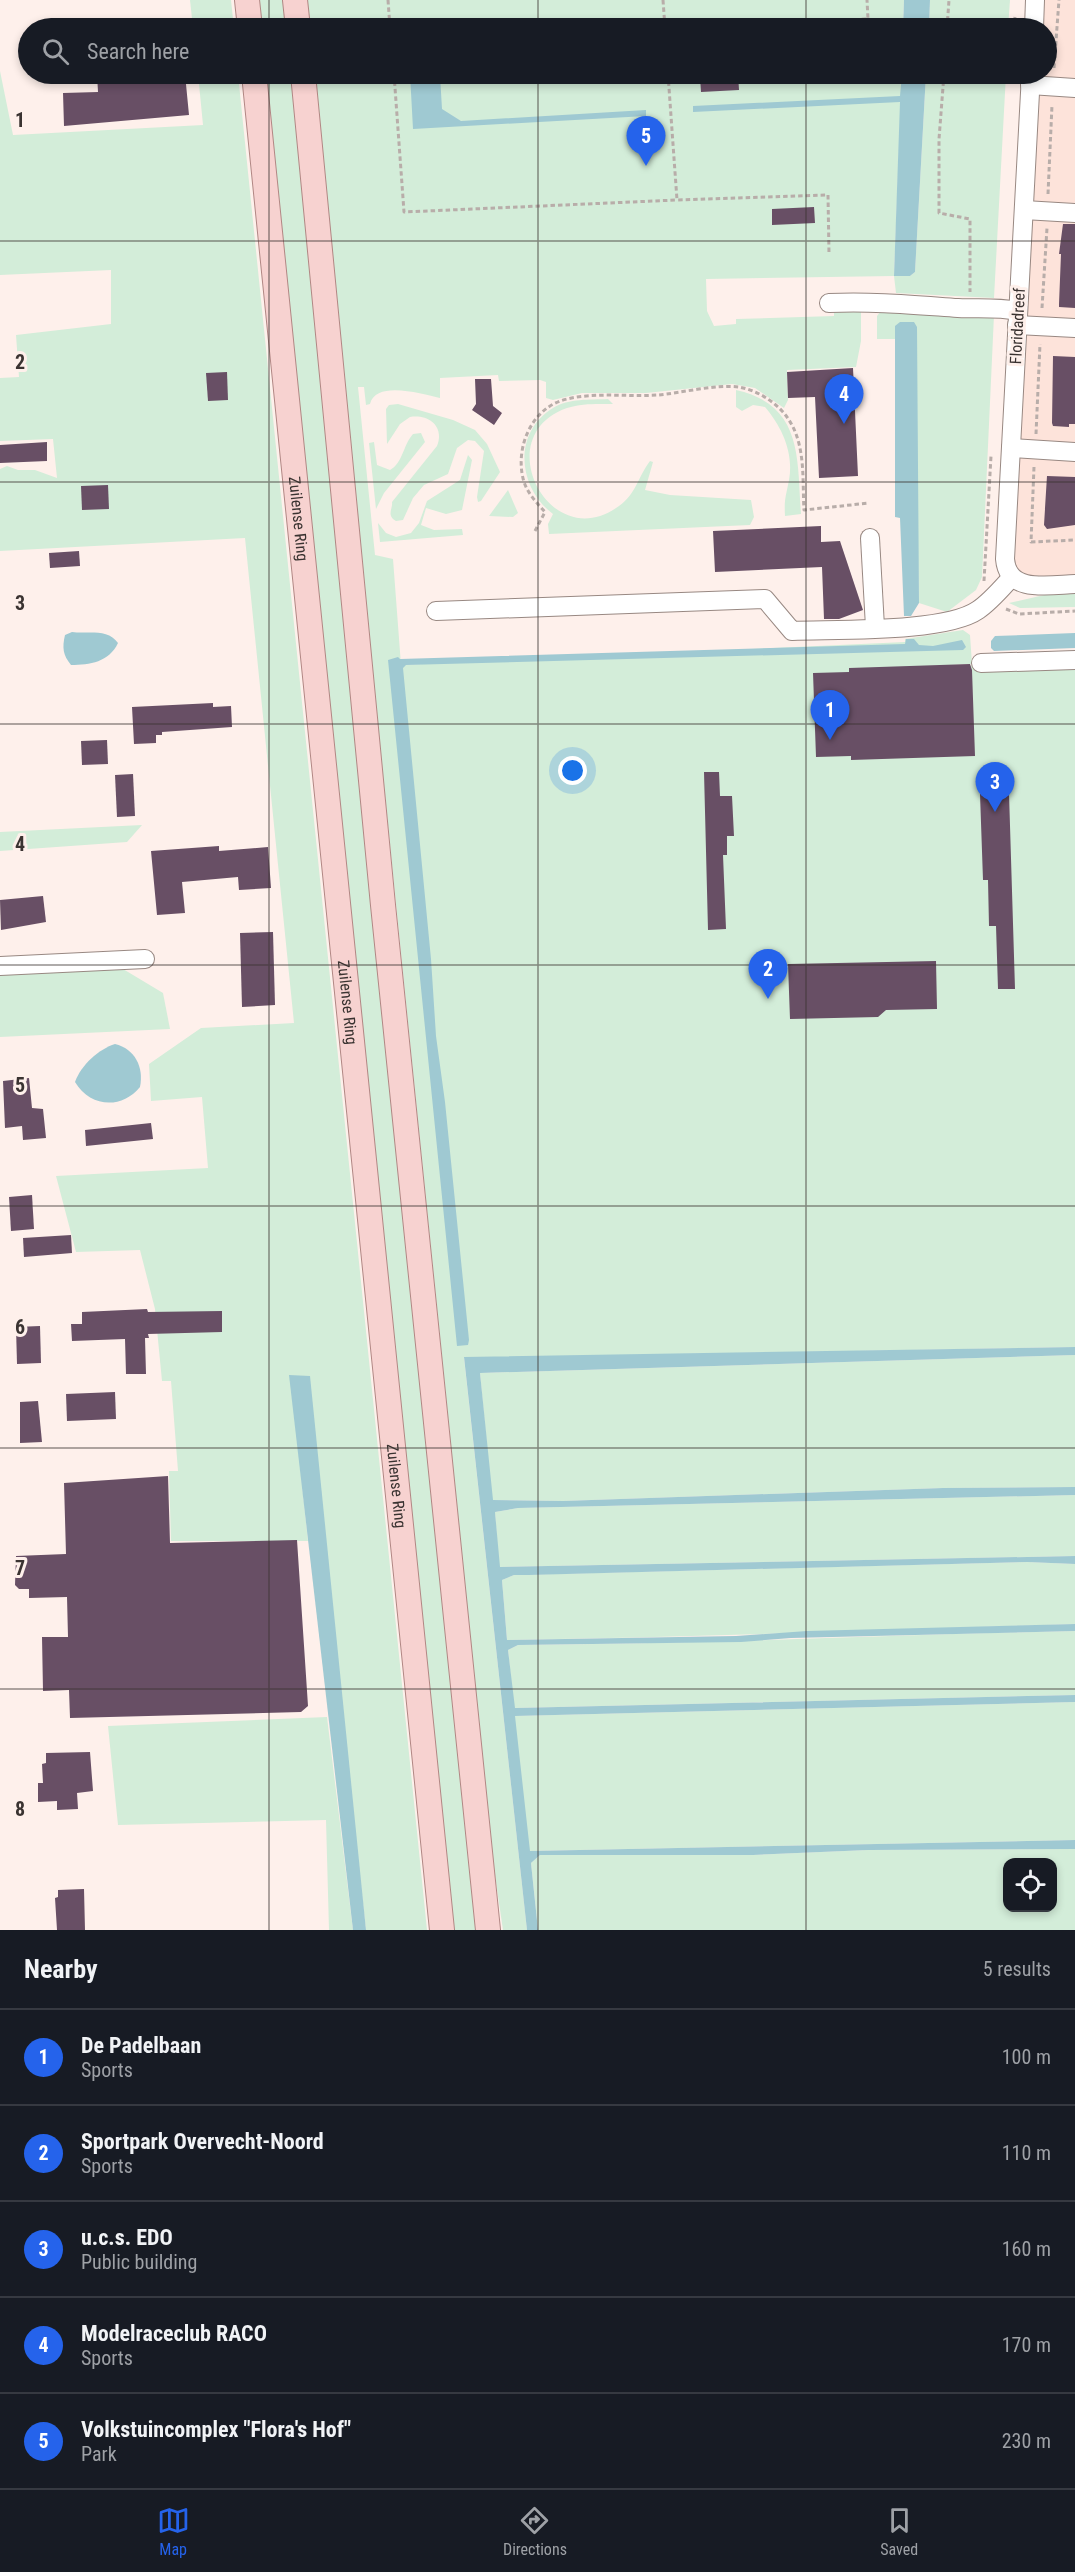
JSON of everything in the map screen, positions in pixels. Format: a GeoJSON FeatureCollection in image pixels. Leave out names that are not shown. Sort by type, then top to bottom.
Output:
{"type":"FeatureCollection","features":[{"type":"Feature","properties":{"kind":"main road"},"geometry":{"type":"LineString","coordinates":[[247,0],[249,18]]}},
{"type":"Feature","properties":{"kind":"main road"},"geometry":{"type":"LineString","coordinates":[[295,0],[297,18]]}},
{"type":"Feature","properties":{"kind":"main road","name":"Zuilense Ring"},"geometry":{"type":"LineString","coordinates":[[255,84],[442,1930]]}},
{"type":"Feature","properties":{"kind":"main road"},"geometry":{"type":"LineString","coordinates":[[304,84],[385,928],[488,1930]]}},
{"type":"Feature","properties":{"kind":"street"},"geometry":{"type":"LineString","coordinates":[[1034,18],[1035,0]]}},
{"type":"Feature","properties":{"kind":"street","name":"Floridadreef"},"geometry":{"type":"LineString","coordinates":[[1011,578],[1006,569],[1005,559],[1031,84]]}},
{"type":"Feature","properties":{"kind":"street"},"geometry":{"type":"LineString","coordinates":[[1045,84],[1053,87],[1075,88]]}},
{"type":"Feature","properties":{"kind":"street"},"geometry":{"type":"LineString","coordinates":[[1024,210],[1075,213]]}},
{"type":"Feature","properties":{"kind":"street"},"geometry":{"type":"LineString","coordinates":[[829,303],[871,301],[969,308],[999,307],[1017,318],[1041,326],[1075,328]]}},
{"type":"Feature","properties":{"kind":"street"},"geometry":{"type":"LineString","coordinates":[[1011,448],[1075,452]]}},
{"type":"Feature","properties":{"kind":"street"},"geometry":{"type":"LineString","coordinates":[[870,538],[875,627]]}},
{"type":"Feature","properties":{"kind":"street"},"geometry":{"type":"LineString","coordinates":[[436,611],[765,599],[792,631],[942,624],[978,610],[1011,578],[1020,584],[1075,584]]}},
{"type":"Feature","properties":{"kind":"street"},"geometry":{"type":"LineString","coordinates":[[981,663],[1075,660]]}},
{"type":"Feature","properties":{"kind":"street"},"geometry":{"type":"LineString","coordinates":[[0,966],[145,959]]}},
{"type":"Feature","properties":{"kind":"path"},"geometry":{"type":"LineString","coordinates":[[388,0],[389,18]]}},
{"type":"Feature","properties":{"kind":"path"},"geometry":{"type":"LineString","coordinates":[[663,0],[664,18]]}},
{"type":"Feature","properties":{"kind":"path"},"geometry":{"type":"LineString","coordinates":[[867,0],[868,18]]}},
{"type":"Feature","properties":{"kind":"path"},"geometry":{"type":"LineString","coordinates":[[948,18],[949,0]]}},
{"type":"Feature","properties":{"kind":"path"},"geometry":{"type":"LineString","coordinates":[[1057,29],[1059,0]]}},
{"type":"Feature","properties":{"kind":"path"},"geometry":{"type":"LineString","coordinates":[[395,84],[404,212],[828,195],[828,254]]}},
{"type":"Feature","properties":{"kind":"path"},"geometry":{"type":"LineString","coordinates":[[669,84],[677,200]]}},
{"type":"Feature","properties":{"kind":"path"},"geometry":{"type":"LineString","coordinates":[[943,84],[939,140],[939,213],[970,219],[969,308]]}},
{"type":"Feature","properties":{"kind":"path"},"geometry":{"type":"LineString","coordinates":[[1053,84],[1031,542],[1075,540]]}},
{"type":"Feature","properties":{"kind":"path"},"geometry":{"type":"LineString","coordinates":[[535,531],[544,512],[525,482],[520,463],[524,439],[537,417],[552,404],[576,398],[646,396],[737,387],[752,390],[781,409],[798,436],[804,510],[869,503]]}},
{"type":"Feature","properties":{"kind":"path"},"geometry":{"type":"LineString","coordinates":[[993,597],[1007,610],[1019,614],[1075,611]]}},
{"type":"Feature","properties":{"kind":"shaded area"},"geometry":{"type":"Polygon","coordinates":[[[1033,0],[1075,0],[1075,584],[1003,574],[1028,84],[1057,84],[1057,18],[1032,18],[1033,0]]]}},
{"type":"Feature","properties":{"kind":"green space"},"geometry":{"type":"Polygon","coordinates":[[[190,0],[231,0],[233,18],[192,18],[190,0]]]}},
{"type":"Feature","properties":{"kind":"green space"},"geometry":{"type":"Polygon","coordinates":[[[258,0],[284,0],[286,18],[260,18],[258,0]]]}},
{"type":"Feature","properties":{"kind":"green space"},"geometry":{"type":"Polygon","coordinates":[[[305,0],[904,0],[903,18],[306,18],[305,0]]]}},
{"type":"Feature","properties":{"kind":"green space"},"geometry":{"type":"Polygon","coordinates":[[[930,0],[1010,0],[1009,18],[929,18],[930,0]]]}},
{"type":"Feature","properties":{"kind":"green space"},"geometry":{"type":"Polygon","coordinates":[[[0,71],[13,135],[203,125],[199,84],[239,84],[427,1930],[366,1930],[349,1779],[301,1475],[308,1541],[171,1541],[169,1471],[178,1471],[171,1381],[162,1381],[155,1309],[140,1250],[76,1252],[56,1176],[208,1168],[202,1097],[151,1101],[149,1064],[201,1028],[294,1023],[245,538],[0,551],[0,469],[7,466],[18,470],[35,470],[57,478],[53,439],[0,441],[0,378],[19,377],[16,335],[111,324],[111,270],[0,275],[0,71]]]}},
{"type":"Feature","properties":{"kind":"green space"},"geometry":{"type":"Polygon","coordinates":[[[267,84],[292,84],[482,1930],[455,1930],[267,84]]]}},
{"type":"Feature","properties":{"kind":"green space"},"geometry":{"type":"Polygon","coordinates":[[[313,84],[902,84],[894,275],[910,276],[915,272],[925,84],[1005,84],[994,298],[896,293],[894,276],[706,279],[707,311],[714,326],[736,324],[736,319],[834,316],[834,306],[861,309],[861,341],[856,367],[787,370],[788,400],[784,408],[755,388],[732,384],[646,393],[582,393],[553,400],[546,398],[546,382],[540,380],[499,381],[498,375],[440,378],[440,398],[390,390],[381,392],[370,404],[366,405],[364,387],[358,387],[375,555],[393,559],[401,665],[905,642],[905,639],[963,630],[970,635],[972,664],[929,666],[1075,664],[1075,1347],[464,1358],[527,1930],[503,1930],[493,1862],[313,84]]]}},
{"type":"Feature","properties":{"kind":"green space"},"geometry":{"type":"Polygon","coordinates":[[[881,311],[994,315],[982,577],[976,590],[947,612],[919,603],[917,521],[895,326],[895,339],[877,339],[877,316],[881,311]]]}},
{"type":"Feature","properties":{"kind":"green space"},"geometry":{"type":"Polygon","coordinates":[[[736,390],[758,397],[774,408],[785,421],[796,454],[801,514],[785,516],[790,460],[777,423],[765,407],[753,405],[742,411],[736,407],[736,390]]]}},
{"type":"Feature","properties":{"kind":"green space"},"geometry":{"type":"Polygon","coordinates":[[[608,399],[613,404],[567,408],[543,422],[532,442],[530,465],[537,487],[551,505],[571,516],[594,518],[625,501],[650,461],[653,462],[645,490],[670,495],[751,500],[754,517],[750,525],[549,534],[548,524],[553,514],[532,490],[524,461],[531,431],[540,419],[559,405],[580,400],[608,399]]]}},
{"type":"Feature","properties":{"kind":"green space"},"geometry":{"type":"Polygon","coordinates":[[[398,404],[453,420],[475,430],[487,444],[500,472],[481,501],[478,502],[477,497],[484,451],[475,441],[468,440],[457,448],[448,474],[424,485],[413,498],[403,520],[393,519],[391,516],[392,502],[437,446],[439,439],[437,427],[433,423],[423,417],[410,417],[400,424],[387,444],[386,409],[389,405],[398,404]]]}},
{"type":"Feature","properties":{"kind":"green space"},"geometry":{"type":"Polygon","coordinates":[[[421,433],[425,442],[384,493],[376,509],[369,443],[374,442],[377,465],[390,470],[398,463],[413,434],[421,433]]]}},
{"type":"Feature","properties":{"kind":"green space"},"geometry":{"type":"Polygon","coordinates":[[[468,455],[472,460],[462,510],[446,514],[426,508],[421,525],[434,530],[462,529],[463,535],[380,542],[378,523],[386,533],[396,537],[411,533],[419,523],[427,501],[460,480],[468,455]]]}},
{"type":"Feature","properties":{"kind":"green space"},"geometry":{"type":"Polygon","coordinates":[[[508,490],[518,513],[513,517],[489,516],[508,490]]]}},
{"type":"Feature","properties":{"kind":"green space"},"geometry":{"type":"Polygon","coordinates":[[[1075,592],[1075,607],[1020,608],[1009,603],[1053,593],[1075,592]]]}},
{"type":"Feature","properties":{"kind":"green space"},"geometry":{"type":"Polygon","coordinates":[[[142,825],[127,842],[0,851],[0,832],[142,825]]]}},
{"type":"Feature","properties":{"kind":"green space"},"geometry":{"type":"Polygon","coordinates":[[[118,966],[163,993],[170,1029],[0,1037],[0,970],[118,966]]]}},
{"type":"Feature","properties":{"kind":"green space"},"geometry":{"type":"Polygon","coordinates":[[[1075,1355],[1075,1487],[943,1488],[563,1501],[492,1500],[480,1373],[1075,1355]]]}},
{"type":"Feature","properties":{"kind":"green space"},"geometry":{"type":"Polygon","coordinates":[[[1075,1495],[1075,1556],[499,1567],[495,1512],[518,1508],[1075,1495]]]}},
{"type":"Feature","properties":{"kind":"green space"},"geometry":{"type":"Polygon","coordinates":[[[1027,1562],[1075,1564],[1075,1624],[507,1640],[502,1580],[514,1575],[1027,1562]]]}},
{"type":"Feature","properties":{"kind":"green space"},"geometry":{"type":"Polygon","coordinates":[[[1075,1631],[1075,1695],[514,1708],[508,1650],[518,1645],[1075,1631]]]}},
{"type":"Feature","properties":{"kind":"green space"},"geometry":{"type":"Polygon","coordinates":[[[1075,1702],[1075,1840],[529,1851],[514,1716],[1075,1702]]]}},
{"type":"Feature","properties":{"kind":"green space"},"geometry":{"type":"Polygon","coordinates":[[[327,1717],[353,1930],[329,1930],[326,1820],[118,1825],[108,1726],[327,1717]]]}},
{"type":"Feature","properties":{"kind":"green space"},"geometry":{"type":"Polygon","coordinates":[[[1075,1849],[1075,1930],[538,1930],[531,1863],[540,1855],[753,1855],[868,1850],[1075,1849]]]}},
{"type":"Feature","properties":{"kind":"water"},"geometry":{"type":"Polygon","coordinates":[[[904,0],[930,0],[929,18],[903,18],[904,0]]]}},
{"type":"Feature","properties":{"kind":"water"},"geometry":{"type":"Polygon","coordinates":[[[411,84],[441,84],[442,109],[461,121],[646,110],[646,116],[413,129],[411,84]]]}},
{"type":"Feature","properties":{"kind":"water"},"geometry":{"type":"Polygon","coordinates":[[[901,84],[925,84],[915,272],[910,276],[894,276],[900,102],[693,112],[693,106],[900,96],[901,84]]]}},
{"type":"Feature","properties":{"kind":"water"},"geometry":{"type":"Polygon","coordinates":[[[900,322],[914,322],[917,327],[919,603],[911,616],[904,616],[900,518],[895,517],[895,326],[900,322]]]}},
{"type":"Feature","properties":{"kind":"water"},"geometry":{"type":"Polygon","coordinates":[[[72,632],[103,633],[114,638],[118,643],[110,654],[98,661],[71,665],[65,655],[64,644],[65,635],[72,632]]]}},
{"type":"Feature","properties":{"kind":"water"},"geometry":{"type":"Polygon","coordinates":[[[1075,633],[1075,648],[994,651],[991,648],[991,641],[995,636],[1075,633]]]}},
{"type":"Feature","properties":{"kind":"water"},"geometry":{"type":"Polygon","coordinates":[[[906,639],[914,639],[919,645],[933,646],[962,640],[966,647],[963,650],[406,665],[403,668],[431,959],[436,1036],[445,1102],[469,1340],[468,1345],[457,1346],[388,660],[398,657],[400,659],[905,644],[906,639]]]}},
{"type":"Feature","properties":{"kind":"water"},"geometry":{"type":"Polygon","coordinates":[[[115,1044],[128,1050],[137,1060],[141,1073],[140,1087],[124,1099],[115,1102],[97,1101],[89,1097],[75,1082],[91,1058],[115,1044]]]}},
{"type":"Feature","properties":{"kind":"water"},"geometry":{"type":"Polygon","coordinates":[[[1075,1347],[1075,1355],[480,1373],[493,1500],[563,1501],[943,1488],[1075,1487],[1075,1495],[518,1508],[495,1512],[500,1567],[1075,1556],[1075,1564],[1027,1562],[514,1575],[502,1580],[507,1640],[736,1636],[807,1631],[1075,1624],[1075,1631],[791,1638],[741,1642],[518,1645],[508,1650],[515,1708],[1075,1695],[1075,1702],[515,1716],[530,1851],[1075,1840],[1075,1849],[868,1850],[753,1855],[540,1855],[531,1863],[538,1930],[527,1930],[464,1357],[1075,1347]]]}},
{"type":"Feature","properties":{"kind":"water"},"geometry":{"type":"Polygon","coordinates":[[[289,1375],[310,1376],[366,1930],[353,1930],[289,1375]]]}},
{"type":"Feature","properties":{"kind":"building"},"geometry":{"type":"Polygon","coordinates":[[[98,84],[186,84],[189,115],[64,126],[63,93],[98,92],[98,84]]]}},
{"type":"Feature","properties":{"kind":"building"},"geometry":{"type":"Polygon","coordinates":[[[700,84],[739,84],[739,90],[701,92],[700,84]]]}},
{"type":"Feature","properties":{"kind":"building"},"geometry":{"type":"Polygon","coordinates":[[[814,207],[815,223],[772,225],[772,209],[814,207]]]}},
{"type":"Feature","properties":{"kind":"building"},"geometry":{"type":"Polygon","coordinates":[[[1063,224],[1075,224],[1075,308],[1059,307],[1061,254],[1059,254],[1063,224]]]}},
{"type":"Feature","properties":{"kind":"building"},"geometry":{"type":"Polygon","coordinates":[[[1053,356],[1075,357],[1075,424],[1069,424],[1069,427],[1053,426],[1052,423],[1053,356]]]}},
{"type":"Feature","properties":{"kind":"building"},"geometry":{"type":"Polygon","coordinates":[[[853,368],[858,476],[819,478],[815,397],[788,398],[787,372],[853,368]]]}},
{"type":"Feature","properties":{"kind":"building"},"geometry":{"type":"Polygon","coordinates":[[[227,372],[228,400],[208,401],[206,373],[227,372]]]}},
{"type":"Feature","properties":{"kind":"building"},"geometry":{"type":"Polygon","coordinates":[[[475,379],[491,379],[493,406],[502,413],[494,425],[472,410],[476,404],[475,379]]]}},
{"type":"Feature","properties":{"kind":"building"},"geometry":{"type":"Polygon","coordinates":[[[47,442],[47,461],[0,463],[0,445],[47,442]]]}},
{"type":"Feature","properties":{"kind":"building"},"geometry":{"type":"Polygon","coordinates":[[[1047,476],[1075,477],[1075,525],[1047,529],[1044,525],[1047,476]]]}},
{"type":"Feature","properties":{"kind":"building"},"geometry":{"type":"Polygon","coordinates":[[[108,485],[109,509],[82,510],[81,486],[108,485]]]}},
{"type":"Feature","properties":{"kind":"building"},"geometry":{"type":"Polygon","coordinates":[[[821,526],[821,542],[840,541],[863,610],[839,619],[824,619],[822,567],[715,572],[713,531],[821,526]]]}},
{"type":"Feature","properties":{"kind":"building"},"geometry":{"type":"Polygon","coordinates":[[[79,551],[80,566],[50,568],[49,553],[79,551]]]}},
{"type":"Feature","properties":{"kind":"building"},"geometry":{"type":"Polygon","coordinates":[[[970,664],[975,756],[851,760],[851,756],[816,757],[813,673],[849,672],[849,668],[970,664]]]}},
{"type":"Feature","properties":{"kind":"building"},"geometry":{"type":"Polygon","coordinates":[[[213,703],[213,707],[231,706],[232,727],[162,732],[162,735],[156,735],[156,743],[134,744],[132,707],[213,703]]]}},
{"type":"Feature","properties":{"kind":"building"},"geometry":{"type":"Polygon","coordinates":[[[107,740],[108,764],[82,765],[81,741],[107,740]]]}},
{"type":"Feature","properties":{"kind":"building"},"geometry":{"type":"Polygon","coordinates":[[[704,772],[719,772],[720,796],[732,796],[734,836],[727,836],[727,855],[723,855],[726,929],[708,930],[704,772]]]}},
{"type":"Feature","properties":{"kind":"building"},"geometry":{"type":"Polygon","coordinates":[[[133,774],[135,816],[117,817],[115,775],[133,774]]]}},
{"type":"Feature","properties":{"kind":"building"},"geometry":{"type":"Polygon","coordinates":[[[1009,793],[1015,989],[998,989],[996,926],[989,926],[988,880],[983,880],[980,794],[1009,793]]]}},
{"type":"Feature","properties":{"kind":"building"},"geometry":{"type":"Polygon","coordinates":[[[219,846],[219,851],[268,847],[271,888],[239,890],[238,877],[182,882],[185,913],[157,915],[151,851],[219,846]]]}},
{"type":"Feature","properties":{"kind":"building"},"geometry":{"type":"Polygon","coordinates":[[[43,896],[46,922],[1,930],[0,900],[43,896]]]}},
{"type":"Feature","properties":{"kind":"building"},"geometry":{"type":"Polygon","coordinates":[[[273,932],[275,1005],[242,1007],[240,933],[273,932]]]}},
{"type":"Feature","properties":{"kind":"building"},"geometry":{"type":"Polygon","coordinates":[[[936,961],[937,1009],[886,1010],[878,1017],[790,1019],[788,964],[936,961]]]}},
{"type":"Feature","properties":{"kind":"building"},"geometry":{"type":"Polygon","coordinates":[[[29,1078],[32,1108],[43,1109],[46,1138],[23,1140],[22,1126],[5,1128],[3,1081],[29,1078]]]}},
{"type":"Feature","properties":{"kind":"building"},"geometry":{"type":"Polygon","coordinates":[[[151,1123],[153,1139],[86,1146],[85,1130],[151,1123]]]}},
{"type":"Feature","properties":{"kind":"building"},"geometry":{"type":"Polygon","coordinates":[[[32,1195],[34,1229],[11,1231],[9,1197],[32,1195]]]}},
{"type":"Feature","properties":{"kind":"building"},"geometry":{"type":"Polygon","coordinates":[[[71,1235],[72,1253],[24,1257],[23,1238],[71,1235]]]}},
{"type":"Feature","properties":{"kind":"building"},"geometry":{"type":"Polygon","coordinates":[[[147,1309],[148,1312],[222,1311],[222,1332],[148,1334],[149,1338],[145,1338],[146,1374],[126,1374],[125,1339],[72,1341],[71,1324],[82,1324],[82,1312],[147,1309]]]}},
{"type":"Feature","properties":{"kind":"building"},"geometry":{"type":"Polygon","coordinates":[[[40,1326],[41,1363],[17,1364],[16,1327],[40,1326]]]}},
{"type":"Feature","properties":{"kind":"building"},"geometry":{"type":"Polygon","coordinates":[[[115,1392],[116,1419],[67,1421],[66,1394],[115,1392]]]}},
{"type":"Feature","properties":{"kind":"building"},"geometry":{"type":"Polygon","coordinates":[[[38,1401],[42,1442],[20,1443],[20,1402],[38,1401]]]}},
{"type":"Feature","properties":{"kind":"building"},"geometry":{"type":"Polygon","coordinates":[[[168,1476],[170,1543],[297,1540],[308,1706],[301,1712],[70,1718],[69,1690],[43,1691],[42,1637],[68,1637],[67,1597],[29,1598],[29,1589],[19,1589],[15,1585],[16,1556],[66,1554],[64,1483],[168,1476]]]}},
{"type":"Feature","properties":{"kind":"building"},"geometry":{"type":"Polygon","coordinates":[[[90,1752],[93,1791],[77,1793],[78,1809],[57,1810],[57,1801],[38,1802],[38,1783],[43,1783],[42,1764],[46,1763],[46,1753],[90,1752]]]}},
{"type":"Feature","properties":{"kind":"building"},"geometry":{"type":"Polygon","coordinates":[[[84,1889],[85,1930],[57,1930],[55,1898],[58,1897],[58,1890],[84,1889]]]}},
{"type":"Feature","properties":{"kind":"place","name":"Volkstuincomplex \"Flora's Hof\""},"geometry":{"type":"Point","coordinates":[646,166]}},
{"type":"Feature","properties":{"kind":"place","name":"Modelraceclub RACO"},"geometry":{"type":"Point","coordinates":[844,424]}},
{"type":"Feature","properties":{"kind":"place","name":"De Padelbaan"},"geometry":{"type":"Point","coordinates":[830,740]}},
{"type":"Feature","properties":{"kind":"place","name":"u.c.s. EDO"},"geometry":{"type":"Point","coordinates":[995,812]}},
{"type":"Feature","properties":{"kind":"place","name":"Sportpark Overvecht-Noord"},"geometry":{"type":"Point","coordinates":[768,999]}}]}
